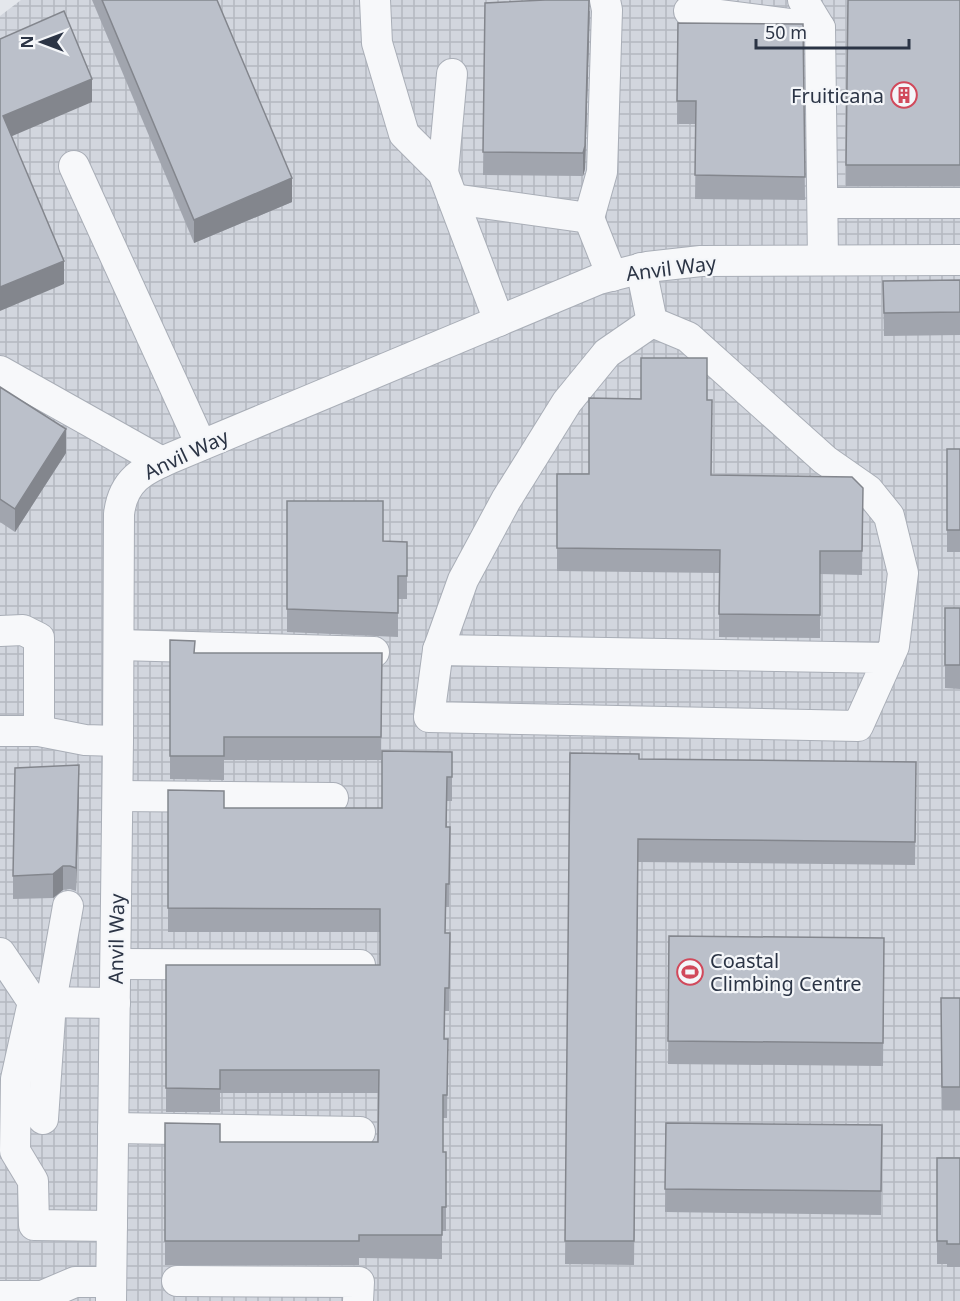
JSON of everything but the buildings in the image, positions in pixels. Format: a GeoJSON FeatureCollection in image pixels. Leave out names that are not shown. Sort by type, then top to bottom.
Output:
{"type":"FeatureCollection","features":[{"type":"Feature","properties":{"kind":"street"},"geometry":{"type":"LineString","coordinates":[[375,0],[377,43],[404,134],[448,186],[499,321]]}},
{"type":"Feature","properties":{"kind":"street"},"geometry":{"type":"LineString","coordinates":[[606,0],[602,172],[589,219],[612,276]]}},
{"type":"Feature","properties":{"kind":"street"},"geometry":{"type":"LineString","coordinates":[[803,0],[820,28],[823,260]]}},
{"type":"Feature","properties":{"kind":"street"},"geometry":{"type":"LineString","coordinates":[[689,11],[820,28]]}},
{"type":"Feature","properties":{"kind":"street"},"geometry":{"type":"LineString","coordinates":[[448,186],[452,74]]}},
{"type":"Feature","properties":{"kind":"street"},"geometry":{"type":"LineString","coordinates":[[74,166],[201,445]]}},
{"type":"Feature","properties":{"kind":"street"},"geometry":{"type":"LineString","coordinates":[[448,186],[589,219]]}},
{"type":"Feature","properties":{"kind":"street"},"geometry":{"type":"LineString","coordinates":[[823,203],[960,203]]}},
{"type":"Feature","properties":{"kind":"street","name":"Anvil Way"},"geometry":{"type":"LineString","coordinates":[[111,1292],[120,506],[129,485],[138,475],[201,445],[499,321],[612,276],[641,268],[701,261],[960,260]]}},
{"type":"Feature","properties":{"kind":"street"},"geometry":{"type":"LineString","coordinates":[[641,268],[652,322]]}},
{"type":"Feature","properties":{"kind":"street"},"geometry":{"type":"LineString","coordinates":[[652,322],[688,338],[825,460],[868,490],[889,516],[903,573],[894,646],[858,726],[429,717],[438,650],[463,580],[506,500],[567,402],[607,353],[652,322]]}},
{"type":"Feature","properties":{"kind":"street"},"geometry":{"type":"LineString","coordinates":[[0,371],[162,462]]}},
{"type":"Feature","properties":{"kind":"street"},"geometry":{"type":"LineString","coordinates":[[0,631],[23,630],[39,638],[39,731]]}},
{"type":"Feature","properties":{"kind":"street"},"geometry":{"type":"LineString","coordinates":[[119,645],[374,652]]}},
{"type":"Feature","properties":{"kind":"street"},"geometry":{"type":"LineString","coordinates":[[438,650],[889,658]]}},
{"type":"Feature","properties":{"kind":"street"},"geometry":{"type":"LineString","coordinates":[[0,731],[39,731],[85,740],[118,741]]}},
{"type":"Feature","properties":{"kind":"street"},"geometry":{"type":"LineString","coordinates":[[118,796],[333,798]]}},
{"type":"Feature","properties":{"kind":"street"},"geometry":{"type":"LineString","coordinates":[[68,906],[42,1002],[16,1079],[15,1151],[33,1181],[34,1225],[112,1226]]}},
{"type":"Feature","properties":{"kind":"street"},"geometry":{"type":"LineString","coordinates":[[0,953],[42,1002],[43,1119]]}},
{"type":"Feature","properties":{"kind":"street"},"geometry":{"type":"LineString","coordinates":[[116,964],[360,965]]}},
{"type":"Feature","properties":{"kind":"street"},"geometry":{"type":"LineString","coordinates":[[42,1002],[115,1003]]}},
{"type":"Feature","properties":{"kind":"street"},"geometry":{"type":"LineString","coordinates":[[113,1128],[360,1132]]}},
{"type":"Feature","properties":{"kind":"street"},"geometry":{"type":"LineString","coordinates":[[177,1281],[359,1282],[358,1301]]}},
{"type":"Feature","properties":{"kind":"street"},"geometry":{"type":"LineString","coordinates":[[0,1296],[42,1296],[75,1282],[111,1292]]}},
{"type":"Feature","properties":{"kind":"shaded area"},"geometry":{"type":"Polygon","coordinates":[[[21,0],[960,0],[960,1301],[0,1301],[0,16],[21,0]]]}},
{"type":"Feature","properties":{"kind":"place","name":"Fruiticana"},"geometry":{"type":"Point","coordinates":[904,95]}},
{"type":"Feature","properties":{"kind":"place","name":"Coastal Climbing Centre"},"geometry":{"type":"Point","coordinates":[690,972]}}]}
